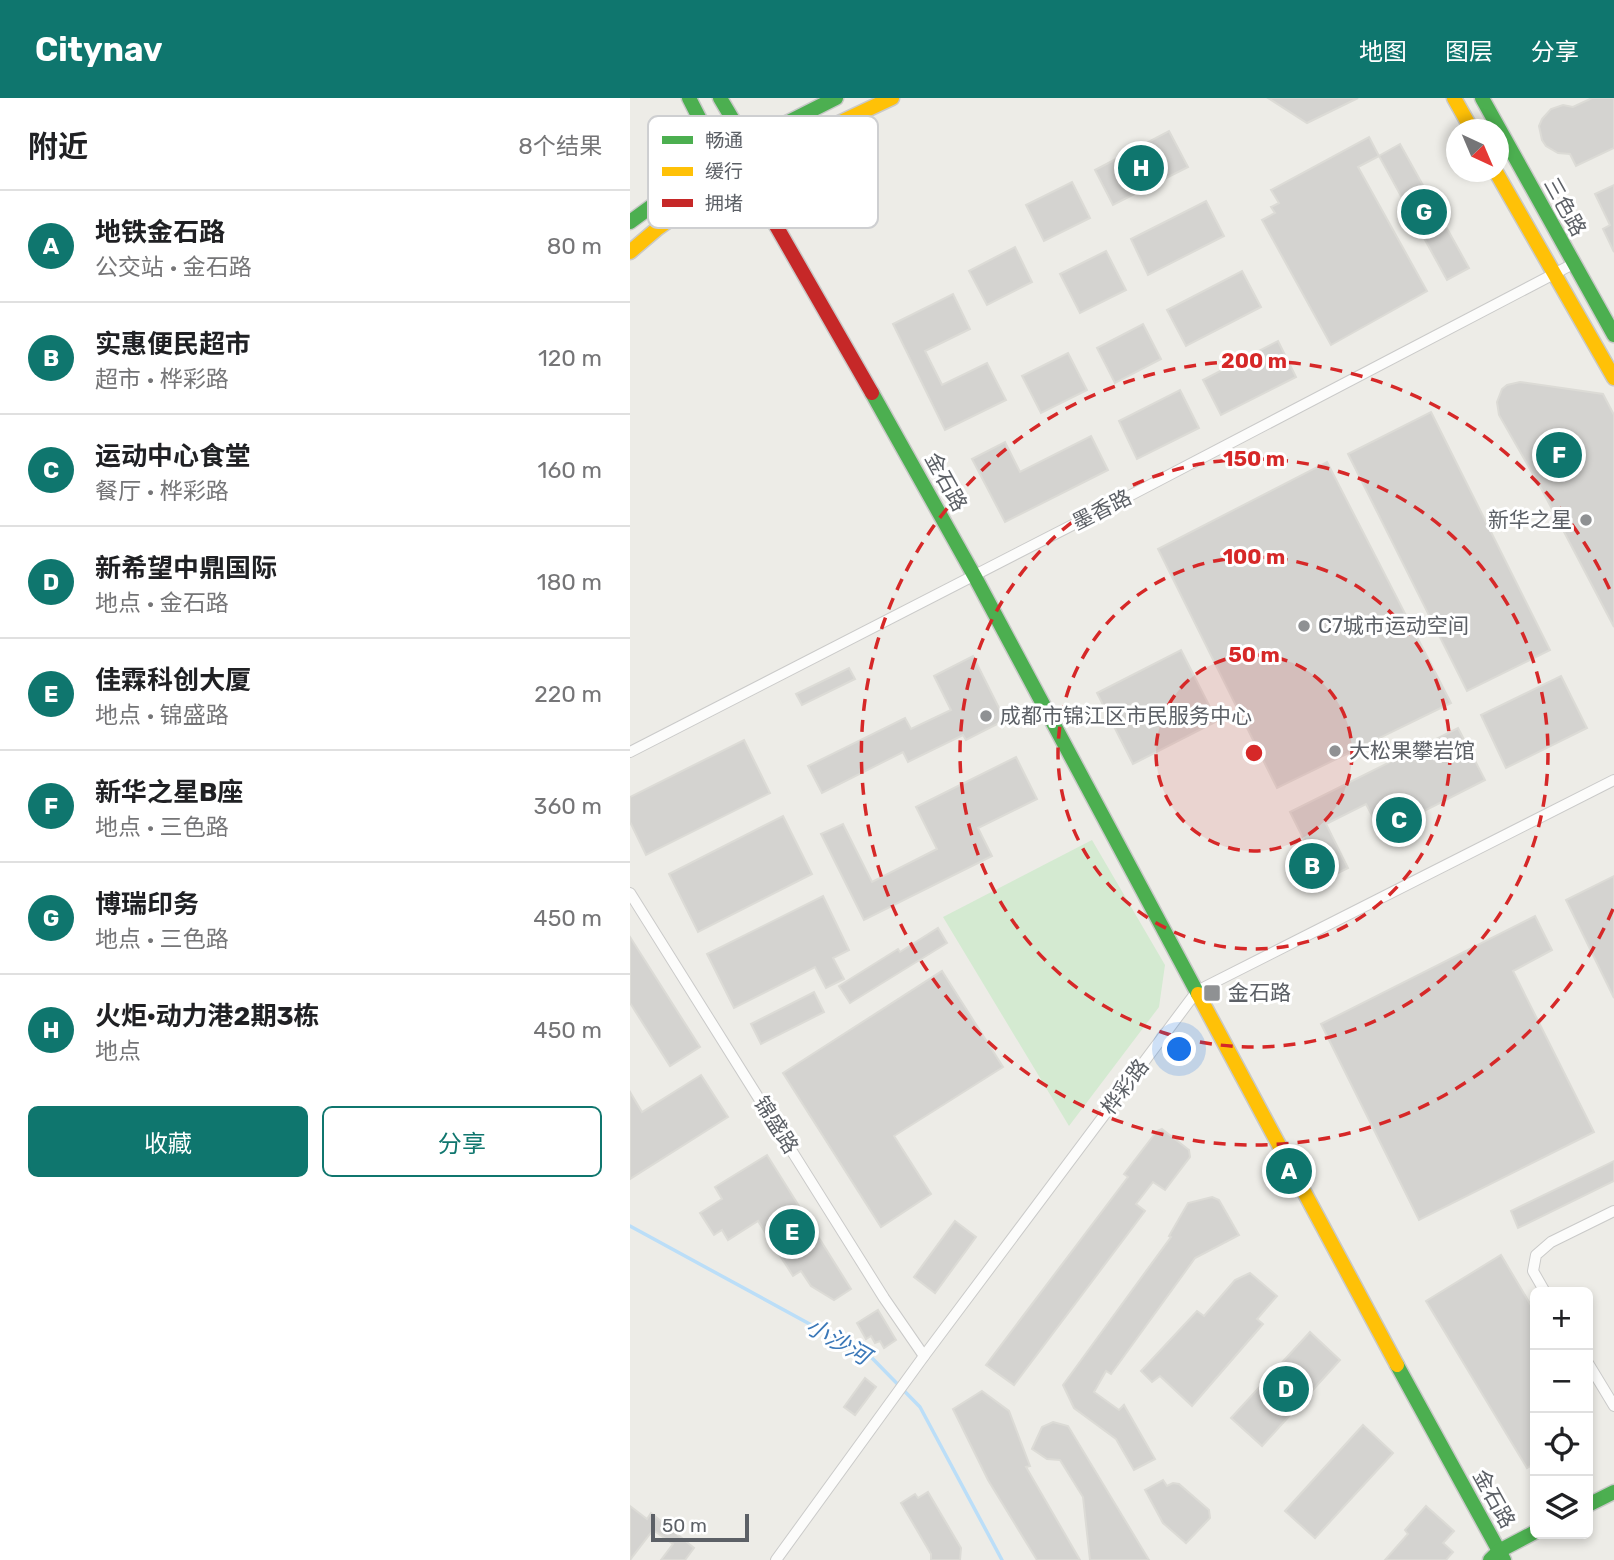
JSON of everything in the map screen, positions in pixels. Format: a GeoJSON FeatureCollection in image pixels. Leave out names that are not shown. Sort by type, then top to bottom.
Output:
{"type":"FeatureCollection","features":[{"type":"Feature","properties":{"kind":"street"},"geometry":{"type":"LineString","coordinates":[[689,98],[698,116]]}},
{"type":"Feature","properties":{"kind":"street"},"geometry":{"type":"LineString","coordinates":[[720,98],[731,116]]}},
{"type":"Feature","properties":{"kind":"street"},"geometry":{"type":"LineString","coordinates":[[799,116],[836,98]]}},
{"type":"Feature","properties":{"kind":"street"},"geometry":{"type":"LineString","coordinates":[[854,116],[892,98]]}},
{"type":"Feature","properties":{"kind":"street"},"geometry":{"type":"LineString","coordinates":[[1454,98],[1466,119]]}},
{"type":"Feature","properties":{"kind":"street","name":"三色路"},"geometry":{"type":"LineString","coordinates":[[1482,98],[1614,335]]}},
{"type":"Feature","properties":{"kind":"street","name":"三色路"},"geometry":{"type":"LineString","coordinates":[[1502,182],[1614,379]]}},
{"type":"Feature","properties":{"kind":"street"},"geometry":{"type":"LineString","coordinates":[[630,222],[648,209]]}},
{"type":"Feature","properties":{"kind":"street"},"geometry":{"type":"LineString","coordinates":[[630,252],[658,228]]}},
{"type":"Feature","properties":{"kind":"street","name":"金石路"},"geometry":{"type":"LineString","coordinates":[[778,228],[974,576],[1498,1557]]}},
{"type":"Feature","properties":{"kind":"street","name":"墨香路"},"geometry":{"type":"LineString","coordinates":[[630,752],[1573,264]]}},
{"type":"Feature","properties":{"kind":"street","name":"桦彩路"},"geometry":{"type":"LineString","coordinates":[[776,1560],[923,1356],[1197,991],[1614,780]]}},
{"type":"Feature","properties":{"kind":"street","name":"锦盛路"},"geometry":{"type":"LineString","coordinates":[[630,893],[880,1292],[923,1356]]}},
{"type":"Feature","properties":{"kind":"street"},"geometry":{"type":"LineString","coordinates":[[1542,1287],[1533,1271],[1536,1255],[1551,1242],[1614,1211]]}},
{"type":"Feature","properties":{"kind":"street"},"geometry":{"type":"LineString","coordinates":[[1593,1371],[1614,1406]]}},
{"type":"Feature","properties":{"kind":"street"},"geometry":{"type":"LineString","coordinates":[[1593,1502],[1614,1492]]}},
{"type":"Feature","properties":{"kind":"street"},"geometry":{"type":"LineString","coordinates":[[1498,1557],[1530,1535]]}},
{"type":"Feature","properties":{"kind":"green space"},"geometry":{"type":"Polygon","coordinates":[[[1092,840],[1165,965],[1159,1007],[1069,1126],[943,917],[1092,840]]]}},
{"type":"Feature","properties":{"kind":"building"},"geometry":{"type":"Polygon","coordinates":[[[1268,98],[1358,98],[1307,123],[1268,98]]]}},
{"type":"Feature","properties":{"kind":"building"},"geometry":{"type":"Polygon","coordinates":[[[1592,98],[1614,98],[1614,148],[1576,166],[1570,154],[1558,153],[1546,146],[1539,126],[1551,109],[1563,105],[1573,107],[1592,98]]]}},
{"type":"Feature","properties":{"kind":"building"},"geometry":{"type":"Polygon","coordinates":[[[1169,131],[1188,167],[1113,205],[1095,170],[1169,131]]]}},
{"type":"Feature","properties":{"kind":"building"},"geometry":{"type":"Polygon","coordinates":[[[1369,137],[1379,156],[1358,167],[1427,291],[1331,345],[1262,220],[1275,213],[1271,207],[1279,203],[1271,190],[1369,137]]]}},
{"type":"Feature","properties":{"kind":"building"},"geometry":{"type":"Polygon","coordinates":[[[1400,144],[1469,268],[1447,280],[1379,156],[1400,144]]]}},
{"type":"Feature","properties":{"kind":"building"},"geometry":{"type":"Polygon","coordinates":[[[1072,182],[1090,218],[1044,241],[1026,205],[1072,182]]]}},
{"type":"Feature","properties":{"kind":"building"},"geometry":{"type":"Polygon","coordinates":[[[1614,185],[1614,252],[1603,229],[1610,225],[1595,194],[1614,185]]]}},
{"type":"Feature","properties":{"kind":"building"},"geometry":{"type":"Polygon","coordinates":[[[1206,201],[1224,236],[1148,275],[1131,239],[1206,201]]]}},
{"type":"Feature","properties":{"kind":"building"},"geometry":{"type":"Polygon","coordinates":[[[1015,247],[1032,282],[987,305],[969,271],[1015,247]]]}},
{"type":"Feature","properties":{"kind":"building"},"geometry":{"type":"Polygon","coordinates":[[[1106,251],[1126,290],[1080,313],[1060,274],[1106,251]]]}},
{"type":"Feature","properties":{"kind":"building"},"geometry":{"type":"Polygon","coordinates":[[[1242,271],[1261,307],[1186,346],[1167,310],[1242,271]]]}},
{"type":"Feature","properties":{"kind":"building"},"geometry":{"type":"Polygon","coordinates":[[[953,294],[970,329],[925,351],[942,385],[987,363],[1006,400],[945,430],[893,324],[953,294]]]}},
{"type":"Feature","properties":{"kind":"building"},"geometry":{"type":"Polygon","coordinates":[[[1143,324],[1161,359],[1115,383],[1097,348],[1143,324]]]}},
{"type":"Feature","properties":{"kind":"building"},"geometry":{"type":"Polygon","coordinates":[[[1278,341],[1296,377],[1221,415],[1203,380],[1278,341]]]}},
{"type":"Feature","properties":{"kind":"building"},"geometry":{"type":"Polygon","coordinates":[[[1068,353],[1087,390],[1041,413],[1022,376],[1068,353]]]}},
{"type":"Feature","properties":{"kind":"building"},"geometry":{"type":"Polygon","coordinates":[[[1520,382],[1603,394],[1614,415],[1614,627],[1499,415],[1497,402],[1502,389],[1520,382]]]}},
{"type":"Feature","properties":{"kind":"building"},"geometry":{"type":"Polygon","coordinates":[[[1180,390],[1199,428],[1137,459],[1119,421],[1180,390]]]}},
{"type":"Feature","properties":{"kind":"building","name":"C7城市运动空间"},"geometry":{"type":"Polygon","coordinates":[[[1431,412],[1550,650],[1467,691],[1348,454],[1431,412]]]}},
{"type":"Feature","properties":{"kind":"building"},"geometry":{"type":"Polygon","coordinates":[[[1091,436],[1108,470],[1005,522],[972,459],[1005,442],[1020,472],[1091,436]]]}},
{"type":"Feature","properties":{"kind":"building","name":"C7城市运动空间"},"geometry":{"type":"Polygon","coordinates":[[[1327,462],[1451,703],[1277,788],[1158,549],[1327,462]]]}},
{"type":"Feature","properties":{"kind":"building"},"geometry":{"type":"Polygon","coordinates":[[[1181,650],[1217,721],[1133,764],[1097,693],[1181,650]]]}},
{"type":"Feature","properties":{"kind":"building"},"geometry":{"type":"Polygon","coordinates":[[[973,656],[1005,720],[966,740],[963,735],[908,762],[903,752],[822,793],[808,766],[905,718],[911,729],[951,710],[934,676],[973,656]]]}},
{"type":"Feature","properties":{"kind":"building"},"geometry":{"type":"Polygon","coordinates":[[[849,668],[855,679],[802,705],[796,694],[849,668]]]}},
{"type":"Feature","properties":{"kind":"building"},"geometry":{"type":"Polygon","coordinates":[[[1561,676],[1587,728],[1506,768],[1481,715],[1561,676]]]}},
{"type":"Feature","properties":{"kind":"building"},"geometry":{"type":"Polygon","coordinates":[[[1458,728],[1485,780],[1381,833],[1366,804],[1326,824],[1348,868],[1324,880],[1290,812],[1458,728]]]}},
{"type":"Feature","properties":{"kind":"building"},"geometry":{"type":"Polygon","coordinates":[[[744,740],[770,793],[646,855],[630,822],[630,797],[744,740]]]}},
{"type":"Feature","properties":{"kind":"building"},"geometry":{"type":"Polygon","coordinates":[[[1016,757],[1037,799],[978,828],[992,856],[864,920],[821,834],[843,824],[872,882],[937,849],[916,807],[1016,757]]]}},
{"type":"Feature","properties":{"kind":"building"},"geometry":{"type":"Polygon","coordinates":[[[783,816],[812,874],[698,932],[669,874],[783,816]]]}},
{"type":"Feature","properties":{"kind":"building"},"geometry":{"type":"Polygon","coordinates":[[[1614,876],[1614,998],[1566,900],[1614,876]]]}},
{"type":"Feature","properties":{"kind":"building"},"geometry":{"type":"Polygon","coordinates":[[[823,896],[849,950],[833,958],[844,979],[826,988],[815,967],[734,1008],[707,954],[823,896]]]}},
{"type":"Feature","properties":{"kind":"building"},"geometry":{"type":"Polygon","coordinates":[[[1535,916],[1552,950],[1513,971],[1594,1132],[1419,1220],[1321,1024],[1535,916]]]}},
{"type":"Feature","properties":{"kind":"building"},"geometry":{"type":"Polygon","coordinates":[[[938,928],[947,943],[850,1003],[839,986],[898,949],[900,952],[938,928]]]}},
{"type":"Feature","properties":{"kind":"building"},"geometry":{"type":"Polygon","coordinates":[[[630,937],[700,1047],[670,1066],[630,1003],[630,937]]]}},
{"type":"Feature","properties":{"kind":"building"},"geometry":{"type":"Polygon","coordinates":[[[942,971],[1003,1067],[894,1136],[931,1194],[881,1227],[783,1073],[942,971]]]}},
{"type":"Feature","properties":{"kind":"building"},"geometry":{"type":"Polygon","coordinates":[[[814,992],[824,1012],[761,1044],[751,1024],[814,992]]]}},
{"type":"Feature","properties":{"kind":"building"},"geometry":{"type":"Polygon","coordinates":[[[701,1075],[728,1117],[630,1179],[630,1092],[642,1112],[701,1075]]]}},
{"type":"Feature","properties":{"kind":"building"},"geometry":{"type":"Polygon","coordinates":[[[1162,1129],[1189,1150],[1190,1157],[1165,1190],[1153,1182],[1136,1204],[1145,1211],[1014,1385],[986,1365],[1128,1177],[1124,1174],[1157,1131],[1162,1129]]]}},
{"type":"Feature","properties":{"kind":"building"},"geometry":{"type":"Polygon","coordinates":[[[767,1155],[851,1289],[834,1300],[811,1286],[801,1271],[793,1276],[758,1221],[728,1240],[722,1230],[714,1235],[700,1213],[722,1199],[715,1187],[767,1155]]]}},
{"type":"Feature","properties":{"kind":"building"},"geometry":{"type":"Polygon","coordinates":[[[1614,1161],[1614,1181],[1518,1228],[1511,1211],[1614,1161]]]}},
{"type":"Feature","properties":{"kind":"building"},"geometry":{"type":"Polygon","coordinates":[[[1212,1197],[1219,1200],[1239,1235],[1195,1258],[1111,1374],[1106,1371],[1094,1392],[1119,1410],[1124,1405],[1155,1459],[1134,1470],[1116,1439],[1074,1408],[1063,1385],[1171,1237],[1169,1236],[1188,1203],[1212,1197]]]}},
{"type":"Feature","properties":{"kind":"building"},"geometry":{"type":"Polygon","coordinates":[[[955,1221],[976,1237],[935,1293],[914,1277],[955,1221]]]}},
{"type":"Feature","properties":{"kind":"building"},"geometry":{"type":"Polygon","coordinates":[[[1501,1255],[1530,1304],[1530,1466],[1527,1468],[1426,1301],[1501,1255]]]}},
{"type":"Feature","properties":{"kind":"building"},"geometry":{"type":"Polygon","coordinates":[[[1250,1273],[1277,1296],[1257,1319],[1263,1324],[1192,1406],[1160,1376],[1152,1382],[1141,1371],[1197,1311],[1204,1316],[1235,1280],[1250,1273]]]}},
{"type":"Feature","properties":{"kind":"building"},"geometry":{"type":"Polygon","coordinates":[[[878,1310],[896,1340],[884,1348],[880,1341],[875,1343],[871,1336],[866,1339],[857,1323],[878,1310]]]}},
{"type":"Feature","properties":{"kind":"building"},"geometry":{"type":"Polygon","coordinates":[[[1310,1332],[1340,1360],[1262,1446],[1231,1418],[1310,1332]]]}},
{"type":"Feature","properties":{"kind":"building"},"geometry":{"type":"Polygon","coordinates":[[[865,1378],[876,1387],[855,1415],[844,1407],[865,1378]]]}},
{"type":"Feature","properties":{"kind":"building"},"geometry":{"type":"Polygon","coordinates":[[[982,1391],[1009,1411],[1030,1466],[1026,1467],[1080,1560],[1037,1560],[988,1480],[953,1409],[982,1391]]]}},
{"type":"Feature","properties":{"kind":"building"},"geometry":{"type":"Polygon","coordinates":[[[1053,1422],[1068,1426],[1149,1560],[1090,1560],[1083,1497],[1060,1460],[1047,1459],[1032,1449],[1042,1427],[1053,1422]]]}},
{"type":"Feature","properties":{"kind":"building"},"geometry":{"type":"Polygon","coordinates":[[[1363,1425],[1393,1453],[1315,1538],[1285,1511],[1363,1425]]]}},
{"type":"Feature","properties":{"kind":"building"},"geometry":{"type":"Polygon","coordinates":[[[1163,1480],[1167,1486],[1179,1484],[1209,1510],[1210,1518],[1186,1543],[1163,1523],[1145,1490],[1163,1480]]]}},
{"type":"Feature","properties":{"kind":"building"},"geometry":{"type":"Polygon","coordinates":[[[928,1492],[961,1548],[960,1560],[931,1560],[931,1554],[901,1503],[915,1494],[918,1498],[928,1492]]]}},
{"type":"Feature","properties":{"kind":"building"},"geometry":{"type":"Polygon","coordinates":[[[630,1506],[647,1519],[651,1513],[694,1548],[685,1560],[661,1560],[673,1544],[653,1530],[630,1560],[630,1506]]]}},
{"type":"Feature","properties":{"kind":"building"},"geometry":{"type":"Polygon","coordinates":[[[1426,1506],[1454,1531],[1443,1543],[1453,1552],[1446,1560],[1385,1560],[1408,1534],[1405,1530],[1426,1506]]]}},
{"type":"Feature","properties":{"kind":"waterway","name":"小沙河"},"geometry":{"type":"LineString","coordinates":[[630,1226],[872,1358],[920,1407],[1002,1560]]}},
{"type":"Feature","properties":{"kind":"traffic: fast"},"geometry":{"type":"LineString","coordinates":[[689,98],[698,116]]}},
{"type":"Feature","properties":{"kind":"traffic: fast"},"geometry":{"type":"LineString","coordinates":[[720,98],[731,116]]}},
{"type":"Feature","properties":{"kind":"traffic: fast"},"geometry":{"type":"LineString","coordinates":[[800,116],[836,98]]}},
{"type":"Feature","properties":{"kind":"traffic: fast"},"geometry":{"type":"LineString","coordinates":[[1482,98],[1614,335]]}},
{"type":"Feature","properties":{"kind":"traffic: fast"},"geometry":{"type":"LineString","coordinates":[[630,222],[648,209]]}},
{"type":"Feature","properties":{"kind":"traffic: fast"},"geometry":{"type":"LineString","coordinates":[[872,393],[975,577],[1198,994]]}},
{"type":"Feature","properties":{"kind":"traffic: fast"},"geometry":{"type":"LineString","coordinates":[[1397,1365],[1504,1560]]}},
{"type":"Feature","properties":{"kind":"traffic: fast"},"geometry":{"type":"LineString","coordinates":[[1593,1502],[1614,1492]]}},
{"type":"Feature","properties":{"kind":"traffic: fast"},"geometry":{"type":"LineString","coordinates":[[1490,1560],[1499,1551],[1530,1535]]}},
{"type":"Feature","properties":{"kind":"traffic: slow"},"geometry":{"type":"LineString","coordinates":[[854,116],[892,98]]}},
{"type":"Feature","properties":{"kind":"traffic: slow"},"geometry":{"type":"LineString","coordinates":[[1454,98],[1466,119]]}},
{"type":"Feature","properties":{"kind":"traffic: slow"},"geometry":{"type":"LineString","coordinates":[[1502,182],[1614,378]]}},
{"type":"Feature","properties":{"kind":"traffic: slow"},"geometry":{"type":"LineString","coordinates":[[630,252],[658,228]]}},
{"type":"Feature","properties":{"kind":"traffic: slow"},"geometry":{"type":"LineString","coordinates":[[1198,994],[1397,1365]]}},
{"type":"Feature","properties":{"kind":"traffic: jam"},"geometry":{"type":"LineString","coordinates":[[777,228],[872,393]]}},
{"type":"Feature","properties":{"kind":"place","name":"火炬·动力港2期3栋"},"geometry":{"type":"Point","coordinates":[1141,168]}},
{"type":"Feature","properties":{"kind":"place","name":"博瑞印务"},"geometry":{"type":"Point","coordinates":[1424,212]}},
{"type":"Feature","properties":{"kind":"place","name":"新华之星B座"},"geometry":{"type":"Point","coordinates":[1559,455]}},
{"type":"Feature","properties":{"kind":"place","name":"新华之星"},"geometry":{"type":"Point","coordinates":[1586,520]}},
{"type":"Feature","properties":{"kind":"place","name":"C7城市运动空间"},"geometry":{"type":"Point","coordinates":[1304,626]}},
{"type":"Feature","properties":{"kind":"place","name":"成都市锦江区市民服务中心"},"geometry":{"type":"Point","coordinates":[986,716]}},
{"type":"Feature","properties":{"kind":"place","name":"大松果攀岩馆"},"geometry":{"type":"Point","coordinates":[1335,751]}},
{"type":"Feature","properties":{"kind":"place","name":"运动中心食堂"},"geometry":{"type":"Point","coordinates":[1399,820]}},
{"type":"Feature","properties":{"kind":"place","name":"实惠便民超市"},"geometry":{"type":"Point","coordinates":[1312,866]}},
{"type":"Feature","properties":{"kind":"place","name":"金石路"},"geometry":{"type":"Point","coordinates":[1212,993]}},
{"type":"Feature","properties":{"kind":"place","name":"地铁金石路"},"geometry":{"type":"Point","coordinates":[1289,1171]}},
{"type":"Feature","properties":{"kind":"place","name":"佳霖科创大厦"},"geometry":{"type":"Point","coordinates":[792,1232]}},
{"type":"Feature","properties":{"kind":"place","name":"新希望中鼎国际"},"geometry":{"type":"Point","coordinates":[1286,1389]}}]}
